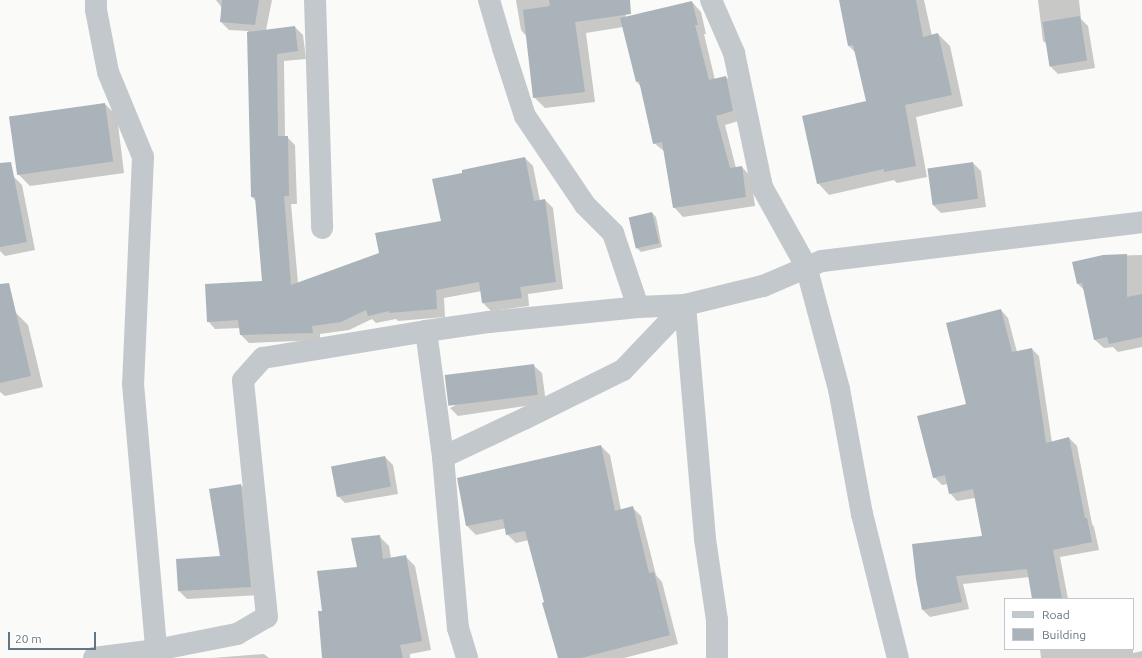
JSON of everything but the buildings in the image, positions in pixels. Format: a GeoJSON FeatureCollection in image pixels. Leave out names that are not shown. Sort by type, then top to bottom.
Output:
{"type":"FeatureCollection","features":[{"type":"Feature","properties":{"kind":"street"},"geometry":{"type":"LineString","coordinates":[[96,0],[96,10],[108,72],[143,157],[133,384],[157,654]]}},
{"type":"Feature","properties":{"kind":"street"},"geometry":{"type":"LineString","coordinates":[[315,0],[322,228]]}},
{"type":"Feature","properties":{"kind":"street"},"geometry":{"type":"LineString","coordinates":[[489,0],[503,48],[526,116],[584,204],[613,233],[638,307]]}},
{"type":"Feature","properties":{"kind":"street"},"geometry":{"type":"LineString","coordinates":[[710,0],[734,53],[762,187],[806,266],[839,389],[862,514],[898,658]]}},
{"type":"Feature","properties":{"kind":"street"},"geometry":{"type":"LineString","coordinates":[[94,658],[157,654],[237,634],[267,617],[244,380],[263,358],[426,331],[638,307],[685,305],[763,286],[806,266],[822,261],[1142,222]]}},
{"type":"Feature","properties":{"kind":"street"},"geometry":{"type":"LineString","coordinates":[[443,457],[623,370],[685,305]]}},
{"type":"Feature","properties":{"kind":"street"},"geometry":{"type":"LineString","coordinates":[[685,305],[705,539],[717,620],[717,658]]}},
{"type":"Feature","properties":{"kind":"street"},"geometry":{"type":"LineString","coordinates":[[426,331],[443,457],[458,628],[467,658]]}}]}
